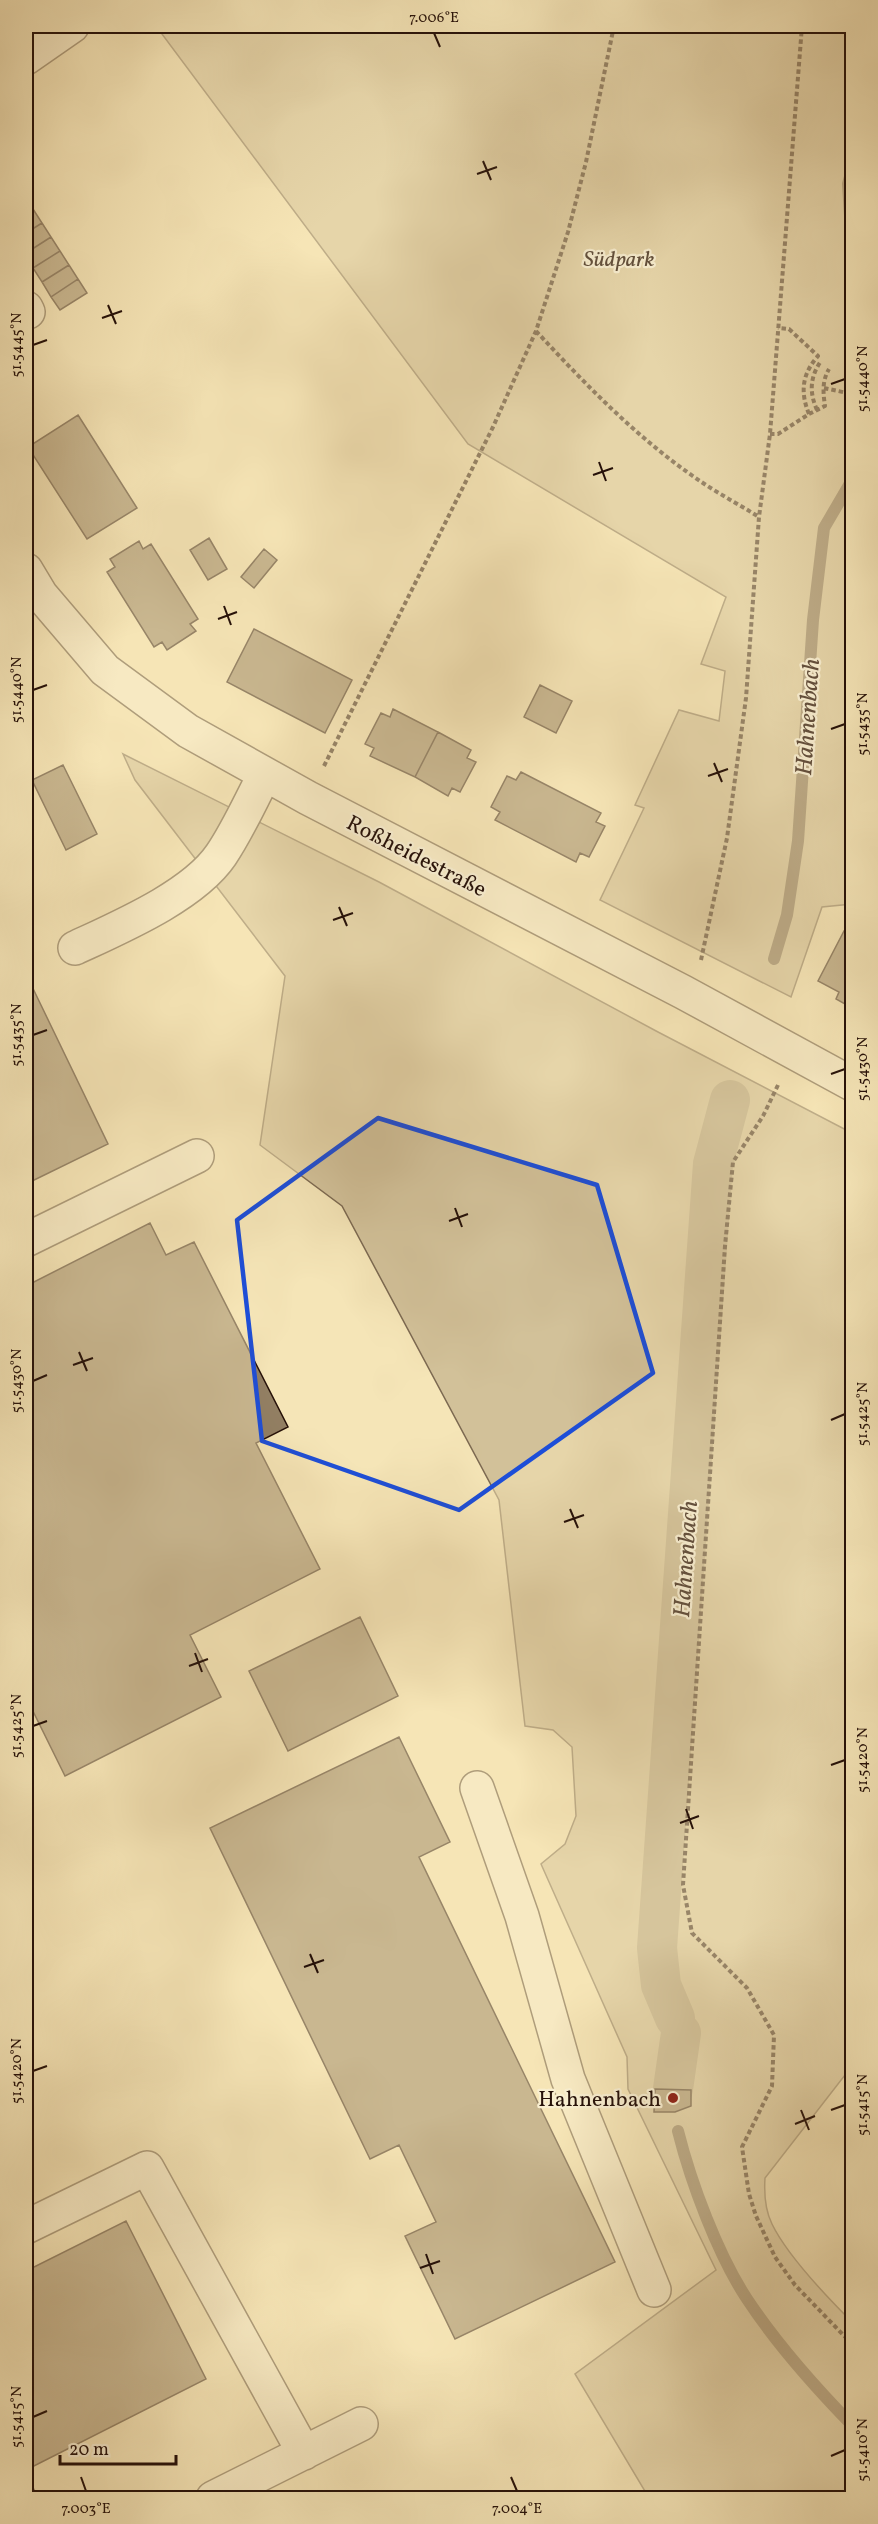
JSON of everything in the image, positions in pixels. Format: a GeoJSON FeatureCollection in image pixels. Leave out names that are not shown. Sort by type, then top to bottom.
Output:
{"type":"FeatureCollection","features":[{"type":"Feature","properties":{"kind":"street"},"geometry":{"type":"LineString","coordinates":[[26,58],[72,26]]}},
{"type":"Feature","properties":{"kind":"street","name":"Roßheidestraße"},"geometry":{"type":"LineString","coordinates":[[26,570],[41,595],[105,670],[188,731],[308,798],[683,992],[852,1084]]}},
{"type":"Feature","properties":{"kind":"street"},"geometry":{"type":"LineString","coordinates":[[75,948],[111,932],[190,888],[221,856],[265,774]]}},
{"type":"Feature","properties":{"kind":"street"},"geometry":{"type":"LineString","coordinates":[[26,1240],[197,1156]]}},
{"type":"Feature","properties":{"kind":"street"},"geometry":{"type":"LineString","coordinates":[[477,1788],[522,1916],[568,2079],[654,2290]]}},
{"type":"Feature","properties":{"kind":"street"},"geometry":{"type":"LineString","coordinates":[[26,2227],[147,2168],[304,2453]]}},
{"type":"Feature","properties":{"kind":"street"},"geometry":{"type":"LineString","coordinates":[[213,2499],[361,2424]]}},
{"type":"Feature","properties":{"kind":"path"},"geometry":{"type":"LineString","coordinates":[[308,798],[493,426],[536,331],[565,243],[581,182],[614,26]]}},
{"type":"Feature","properties":{"kind":"path"},"geometry":{"type":"LineString","coordinates":[[700,960],[732,804],[749,662],[759,517],[770,434],[802,26]]}},
{"type":"Feature","properties":{"kind":"path"},"geometry":{"type":"LineString","coordinates":[[778,328],[789,329],[818,356],[809,366],[804,381],[803,395],[809,414]]}},
{"type":"Feature","properties":{"kind":"path"},"geometry":{"type":"LineString","coordinates":[[536,331],[584,382],[645,439],[699,481],[759,517]]}},
{"type":"Feature","properties":{"kind":"path"},"geometry":{"type":"LineString","coordinates":[[817,410],[811,383],[821,361]]}},
{"type":"Feature","properties":{"kind":"path"},"geometry":{"type":"LineString","coordinates":[[770,434],[778,434],[825,406],[824,378],[829,369]]}},
{"type":"Feature","properties":{"kind":"path"},"geometry":{"type":"LineString","coordinates":[[824,388],[852,394]]}},
{"type":"Feature","properties":{"kind":"path"},"geometry":{"type":"LineString","coordinates":[[763,1116],[733,1162],[723,1270],[683,1885],[692,1933],[747,1988],[774,2035],[772,2086],[742,2147],[749,2194],[756,2216],[775,2257],[795,2285],[852,2344]]}},
{"type":"Feature","properties":{"kind":"highlighted area"},"geometry":{"type":"Polygon","coordinates":[[[378,1118],[597,1185],[653,1373],[459,1510],[262,1441],[237,1220],[378,1118]]]}},
{"type":"Feature","properties":{"kind":"green space","name":"Südpark"},"geometry":{"type":"Polygon","coordinates":[[[156,26],[852,26],[852,904],[822,907],[791,997],[600,900],[644,808],[635,805],[679,710],[719,721],[725,671],[701,664],[726,597],[468,444],[156,26]]]}},
{"type":"Feature","properties":{"kind":"green space"},"geometry":{"type":"Polygon","coordinates":[[[123,754],[379,882],[852,1133],[852,2066],[765,2178],[765,2190],[772,2224],[787,2249],[852,2322],[852,2498],[649,2498],[575,2374],[716,2270],[628,2089],[627,2057],[541,1864],[565,1844],[576,1816],[572,1747],[553,1730],[525,1726],[499,1500],[342,1206],[260,1145],[285,976],[135,780],[123,754]]]}},
{"type":"Feature","properties":{"kind":"building"},"geometry":{"type":"Polygon","coordinates":[[[26,26],[44,26],[26,38],[26,26]]]}},
{"type":"Feature","properties":{"kind":"building"},"geometry":{"type":"Polygon","coordinates":[[[26,197],[33,209],[26,214],[26,197]]]}},
{"type":"Feature","properties":{"kind":"building"},"geometry":{"type":"Polygon","coordinates":[[[33,209],[42,223],[26,233],[26,214],[33,209]]]}},
{"type":"Feature","properties":{"kind":"building"},"geometry":{"type":"Polygon","coordinates":[[[42,223],[51,237],[26,253],[26,233],[42,223]]]}},
{"type":"Feature","properties":{"kind":"building"},"geometry":{"type":"Polygon","coordinates":[[[51,237],[60,251],[33,268],[26,253],[51,237]]]}},
{"type":"Feature","properties":{"kind":"building"},"geometry":{"type":"Polygon","coordinates":[[[60,251],[69,265],[42,282],[33,268],[60,251]]]}},
{"type":"Feature","properties":{"kind":"building"},"geometry":{"type":"Polygon","coordinates":[[[69,265],[78,279],[51,297],[42,282],[69,265]]]}},
{"type":"Feature","properties":{"kind":"building"},"geometry":{"type":"Polygon","coordinates":[[[78,279],[87,293],[60,310],[51,297],[78,279]]]}},
{"type":"Feature","properties":{"kind":"building"},"geometry":{"type":"Polygon","coordinates":[[[78,415],[137,508],[87,539],[28,447],[78,415]]]}},
{"type":"Feature","properties":{"kind":"building"},"geometry":{"type":"Polygon","coordinates":[[[209,538],[227,569],[208,580],[190,550],[209,538]]]}},
{"type":"Feature","properties":{"kind":"building"},"geometry":{"type":"Polygon","coordinates":[[[139,541],[143,549],[151,544],[198,619],[190,624],[196,631],[167,650],[162,642],[154,647],[107,572],[115,567],[110,559],[139,541]]]}},
{"type":"Feature","properties":{"kind":"building"},"geometry":{"type":"Polygon","coordinates":[[[264,549],[277,560],[254,588],[241,577],[264,549]]]}},
{"type":"Feature","properties":{"kind":"building"},"geometry":{"type":"Polygon","coordinates":[[[254,629],[352,680],[325,733],[227,682],[254,629]]]}},
{"type":"Feature","properties":{"kind":"building"},"geometry":{"type":"Polygon","coordinates":[[[540,685],[572,701],[556,733],[524,717],[540,685]]]}},
{"type":"Feature","properties":{"kind":"building"},"geometry":{"type":"Polygon","coordinates":[[[393,709],[438,732],[415,777],[370,756],[374,748],[365,744],[381,713],[390,717],[393,709]]]}},
{"type":"Feature","properties":{"kind":"building"},"geometry":{"type":"Polygon","coordinates":[[[26,716],[33,733],[26,737],[26,716]]]}},
{"type":"Feature","properties":{"kind":"building"},"geometry":{"type":"Polygon","coordinates":[[[438,732],[471,750],[467,758],[476,762],[460,792],[452,788],[448,796],[415,777],[438,732]]]}},
{"type":"Feature","properties":{"kind":"building"},"geometry":{"type":"Polygon","coordinates":[[[63,765],[97,834],[66,850],[32,780],[63,765]]]}},
{"type":"Feature","properties":{"kind":"building"},"geometry":{"type":"Polygon","coordinates":[[[521,772],[601,813],[596,822],[605,826],[589,857],[580,853],[576,862],[495,820],[500,812],[491,807],[507,776],[516,780],[521,772]]]}},
{"type":"Feature","properties":{"kind":"building"},"geometry":{"type":"Polygon","coordinates":[[[844,931],[852,935],[852,1008],[836,999],[839,992],[818,981],[844,931]]]}},
{"type":"Feature","properties":{"kind":"building"},"geometry":{"type":"Polygon","coordinates":[[[26,974],[108,1144],[26,1184],[26,974]]]}},
{"type":"Feature","properties":{"kind":"building"},"geometry":{"type":"Polygon","coordinates":[[[150,1223],[166,1255],[194,1242],[288,1427],[256,1443],[320,1569],[190,1635],[221,1697],[65,1776],[26,1697],[26,1286],[150,1223]]]}},
{"type":"Feature","properties":{"kind":"building"},"geometry":{"type":"Polygon","coordinates":[[[360,1617],[398,1696],[288,1751],[249,1671],[360,1617]]]}},
{"type":"Feature","properties":{"kind":"building"},"geometry":{"type":"Polygon","coordinates":[[[399,1737],[450,1842],[419,1857],[615,2262],[455,2339],[405,2236],[436,2222],[399,2145],[370,2159],[210,1828],[399,1737]]]}},
{"type":"Feature","properties":{"kind":"building","name":"Hahnenbach"},"geometry":{"type":"Polygon","coordinates":[[[655,2089],[691,2090],[691,2106],[675,2112],[654,2112],[655,2089]]]}},
{"type":"Feature","properties":{"kind":"building"},"geometry":{"type":"Polygon","coordinates":[[[126,2221],[206,2379],[26,2470],[26,2271],[126,2221]]]}},
{"type":"Feature","properties":{"kind":"building"},"geometry":{"type":"Polygon","coordinates":[[[26,2473],[38,2498],[26,2498],[26,2473]]]}},
{"type":"Feature","properties":{"kind":"waterway","name":"Hahnenbach"},"geometry":{"type":"LineString","coordinates":[[852,170],[848,184],[852,247]]}},
{"type":"Feature","properties":{"kind":"waterway","name":"Hahnenbach"},"geometry":{"type":"LineString","coordinates":[[774,959],[787,915],[798,841],[813,620],[824,528],[852,480]]}},
{"type":"Feature","properties":{"kind":"waterway","name":"Hahnenbach"},"geometry":{"type":"LineString","coordinates":[[675,2018],[661,1985],[657,1948],[713,1164],[730,1100]]}},
{"type":"Feature","properties":{"kind":"waterway","name":"Hahnenbach"},"geometry":{"type":"LineString","coordinates":[[673,2089],[681,2033]]}},
{"type":"Feature","properties":{"kind":"waterway","name":"Hahnenbach"},"geometry":{"type":"LineString","coordinates":[[678,2131],[706,2218],[736,2281],[758,2316],[783,2348],[852,2425]]}},
{"type":"Feature","properties":{"kind":"place","name":"Hahnenbach"},"geometry":{"type":"Point","coordinates":[673,2098]}}]}
